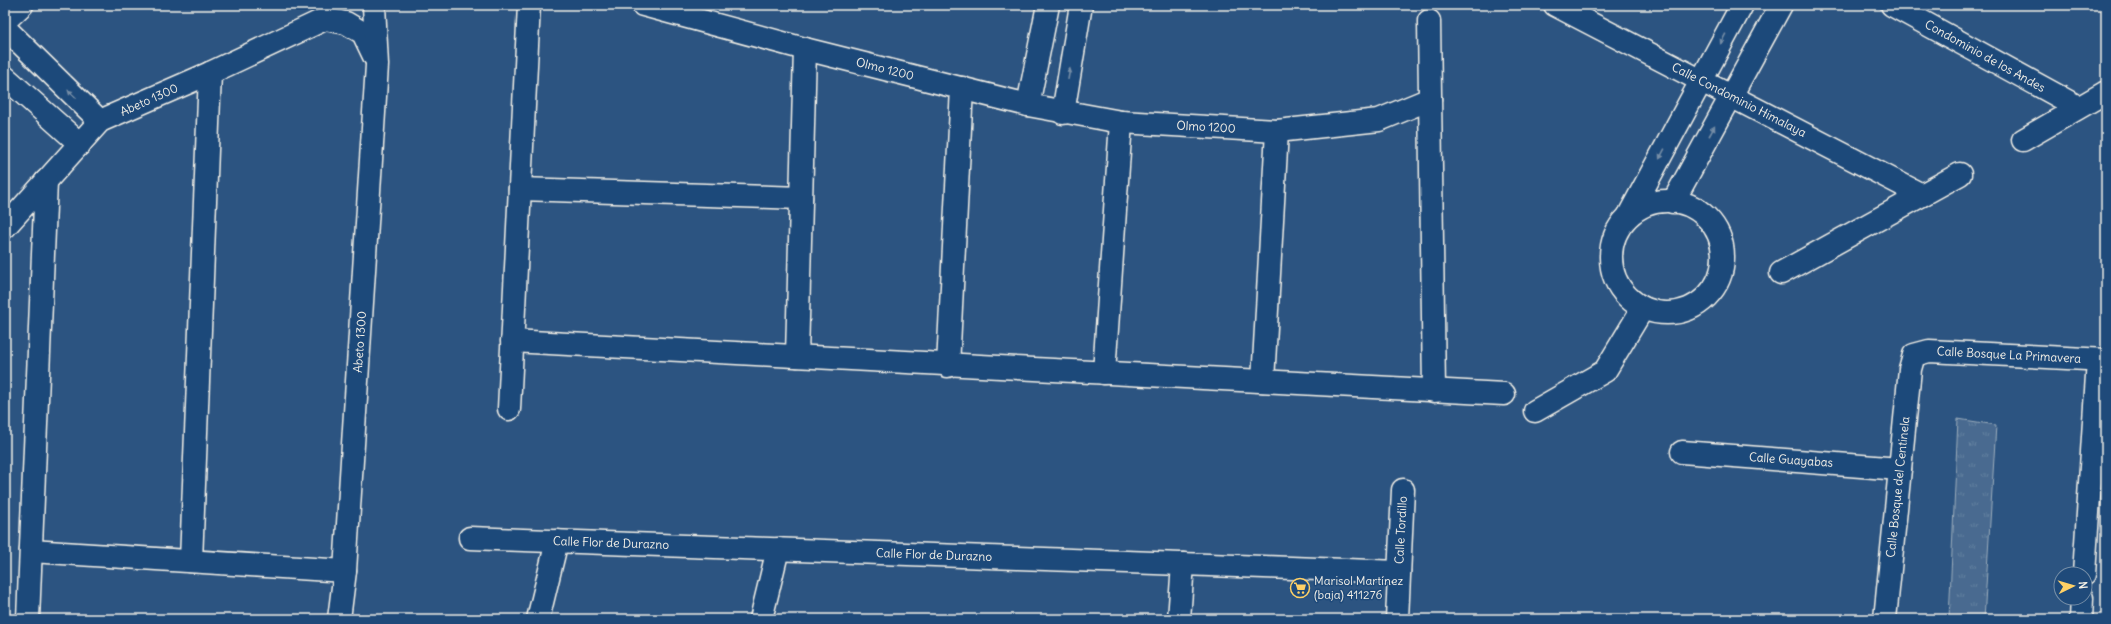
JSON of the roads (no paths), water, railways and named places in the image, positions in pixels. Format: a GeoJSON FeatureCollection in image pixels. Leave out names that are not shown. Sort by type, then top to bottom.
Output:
{"type":"FeatureCollection","features":[{"type":"Feature","properties":{"kind":"street"},"geometry":{"type":"LineString","coordinates":[[5,21],[22,5]]}},
{"type":"Feature","properties":{"kind":"street","name":"Abeto 1300"},"geometry":{"type":"LineString","coordinates":[[339,619],[345,571],[377,65],[374,5]]}},
{"type":"Feature","properties":{"kind":"street","name":"Olmo 1200"},"geometry":{"type":"LineString","coordinates":[[643,5],[805,49],[1028,105],[1063,113],[1121,122],[1277,131],[1379,120],[1430,99]]}},
{"type":"Feature","properties":{"kind":"street"},"geometry":{"type":"LineString","coordinates":[[1028,105],[1048,5]]}},
{"type":"Feature","properties":{"kind":"street"},"geometry":{"type":"LineString","coordinates":[[1063,113],[1081,5]]}},
{"type":"Feature","properties":{"kind":"street","name":"Calle Condominio Himalaya"},"geometry":{"type":"LineString","coordinates":[[1555,5],[1922,195]]}},
{"type":"Feature","properties":{"kind":"street"},"geometry":{"type":"LineString","coordinates":[[1629,215],[1650,203],[1663,200],[1673,202],[1704,213],[1721,237],[1724,264],[1711,293],[1694,308],[1673,314],[1643,308],[1631,300],[1616,281],[1611,257],[1617,231],[1629,215],[1742,5]]}},
{"type":"Feature","properties":{"kind":"street"},"geometry":{"type":"LineString","coordinates":[[1673,202],[1780,5]]}},
{"type":"Feature","properties":{"kind":"street","name":"Condominio de los Andes"},"geometry":{"type":"LineString","coordinates":[[1892,5],[2078,107]]}},
{"type":"Feature","properties":{"kind":"street"},"geometry":{"type":"LineString","coordinates":[[509,409],[530,6]]}},
{"type":"Feature","properties":{"kind":"street","name":"Abeto 1300"},"geometry":{"type":"LineString","coordinates":[[5,227],[100,121],[210,73],[325,19],[346,23],[363,33],[377,65]]}},
{"type":"Feature","properties":{"kind":"street"},"geometry":{"type":"LineString","coordinates":[[1429,21],[1434,391]]}},
{"type":"Feature","properties":{"kind":"street"},"geometry":{"type":"LineString","coordinates":[[5,28],[100,121]]}},
{"type":"Feature","properties":{"kind":"street"},"geometry":{"type":"LineString","coordinates":[[797,356],[805,49]]}},
{"type":"Feature","properties":{"kind":"street"},"geometry":{"type":"LineString","coordinates":[[191,562],[210,73]]}},
{"type":"Feature","properties":{"kind":"street"},"geometry":{"type":"LineString","coordinates":[[5,77],[80,144]]}},
{"type":"Feature","properties":{"kind":"street"},"geometry":{"type":"LineString","coordinates":[[948,366],[962,88]]}},
{"type":"Feature","properties":{"kind":"street"},"geometry":{"type":"LineString","coordinates":[[2023,140],[2106,92]]}},
{"type":"Feature","properties":{"kind":"street"},"geometry":{"type":"LineString","coordinates":[[1104,373],[1121,122]]}},
{"type":"Feature","properties":{"kind":"street"},"geometry":{"type":"LineString","coordinates":[[1263,381],[1277,131]]}},
{"type":"Feature","properties":{"kind":"street"},"geometry":{"type":"LineString","coordinates":[[1781,273],[1960,174]]}},
{"type":"Feature","properties":{"kind":"street"},"geometry":{"type":"LineString","coordinates":[[28,619],[46,181]]}},
{"type":"Feature","properties":{"kind":"street"},"geometry":{"type":"LineString","coordinates":[[520,189],[801,198]]}},
{"type":"Feature","properties":{"kind":"street"},"geometry":{"type":"LineString","coordinates":[[1535,411],[1605,371],[1643,308]]}},
{"type":"Feature","properties":{"kind":"street"},"geometry":{"type":"LineString","coordinates":[[512,341],[797,356],[948,366],[1504,394]]}},
{"type":"Feature","properties":{"kind":"street","name":"Calle Bosque La Primavera"},"geometry":{"type":"LineString","coordinates":[[1914,355],[1929,351],[2102,360]]}},
{"type":"Feature","properties":{"kind":"street","name":"Calle Bosque del Centinela"},"geometry":{"type":"LineString","coordinates":[[1885,619],[1910,369],[1914,355]]}},
{"type":"Feature","properties":{"kind":"street"},"geometry":{"type":"LineString","coordinates":[[2085,566],[2102,360]]}},
{"type":"Feature","properties":{"kind":"street","name":"Calle Guayabas"},"geometry":{"type":"LineString","coordinates":[[1682,452],[1900,469]]}},
{"type":"Feature","properties":{"kind":"street","name":"Calle Tordillo"},"geometry":{"type":"LineString","coordinates":[[1397,619],[1403,490]]}},
{"type":"Feature","properties":{"kind":"street","name":"Calle Flor de Durazno"},"geometry":{"type":"LineString","coordinates":[[470,538],[1399,572]]}},
{"type":"Feature","properties":{"kind":"street"},"geometry":{"type":"LineString","coordinates":[[538,619],[557,541]]}},
{"type":"Feature","properties":{"kind":"street"},"geometry":{"type":"LineString","coordinates":[[761,619],[778,549]]}},
{"type":"Feature","properties":{"kind":"street"},"geometry":{"type":"LineString","coordinates":[[31,551],[345,571]]}},
{"type":"Feature","properties":{"kind":"street"},"geometry":{"type":"LineString","coordinates":[[1180,619],[1184,564]]}},
{"type":"Feature","properties":{"kind":"street"},"geometry":{"type":"LineString","coordinates":[[2081,619],[2082,606]]}},
{"type":"Feature","properties":{"kind":"place","name":"Marisol Martínez (baja) 411276"},"geometry":{"type":"Point","coordinates":[1300,588]}}]}
